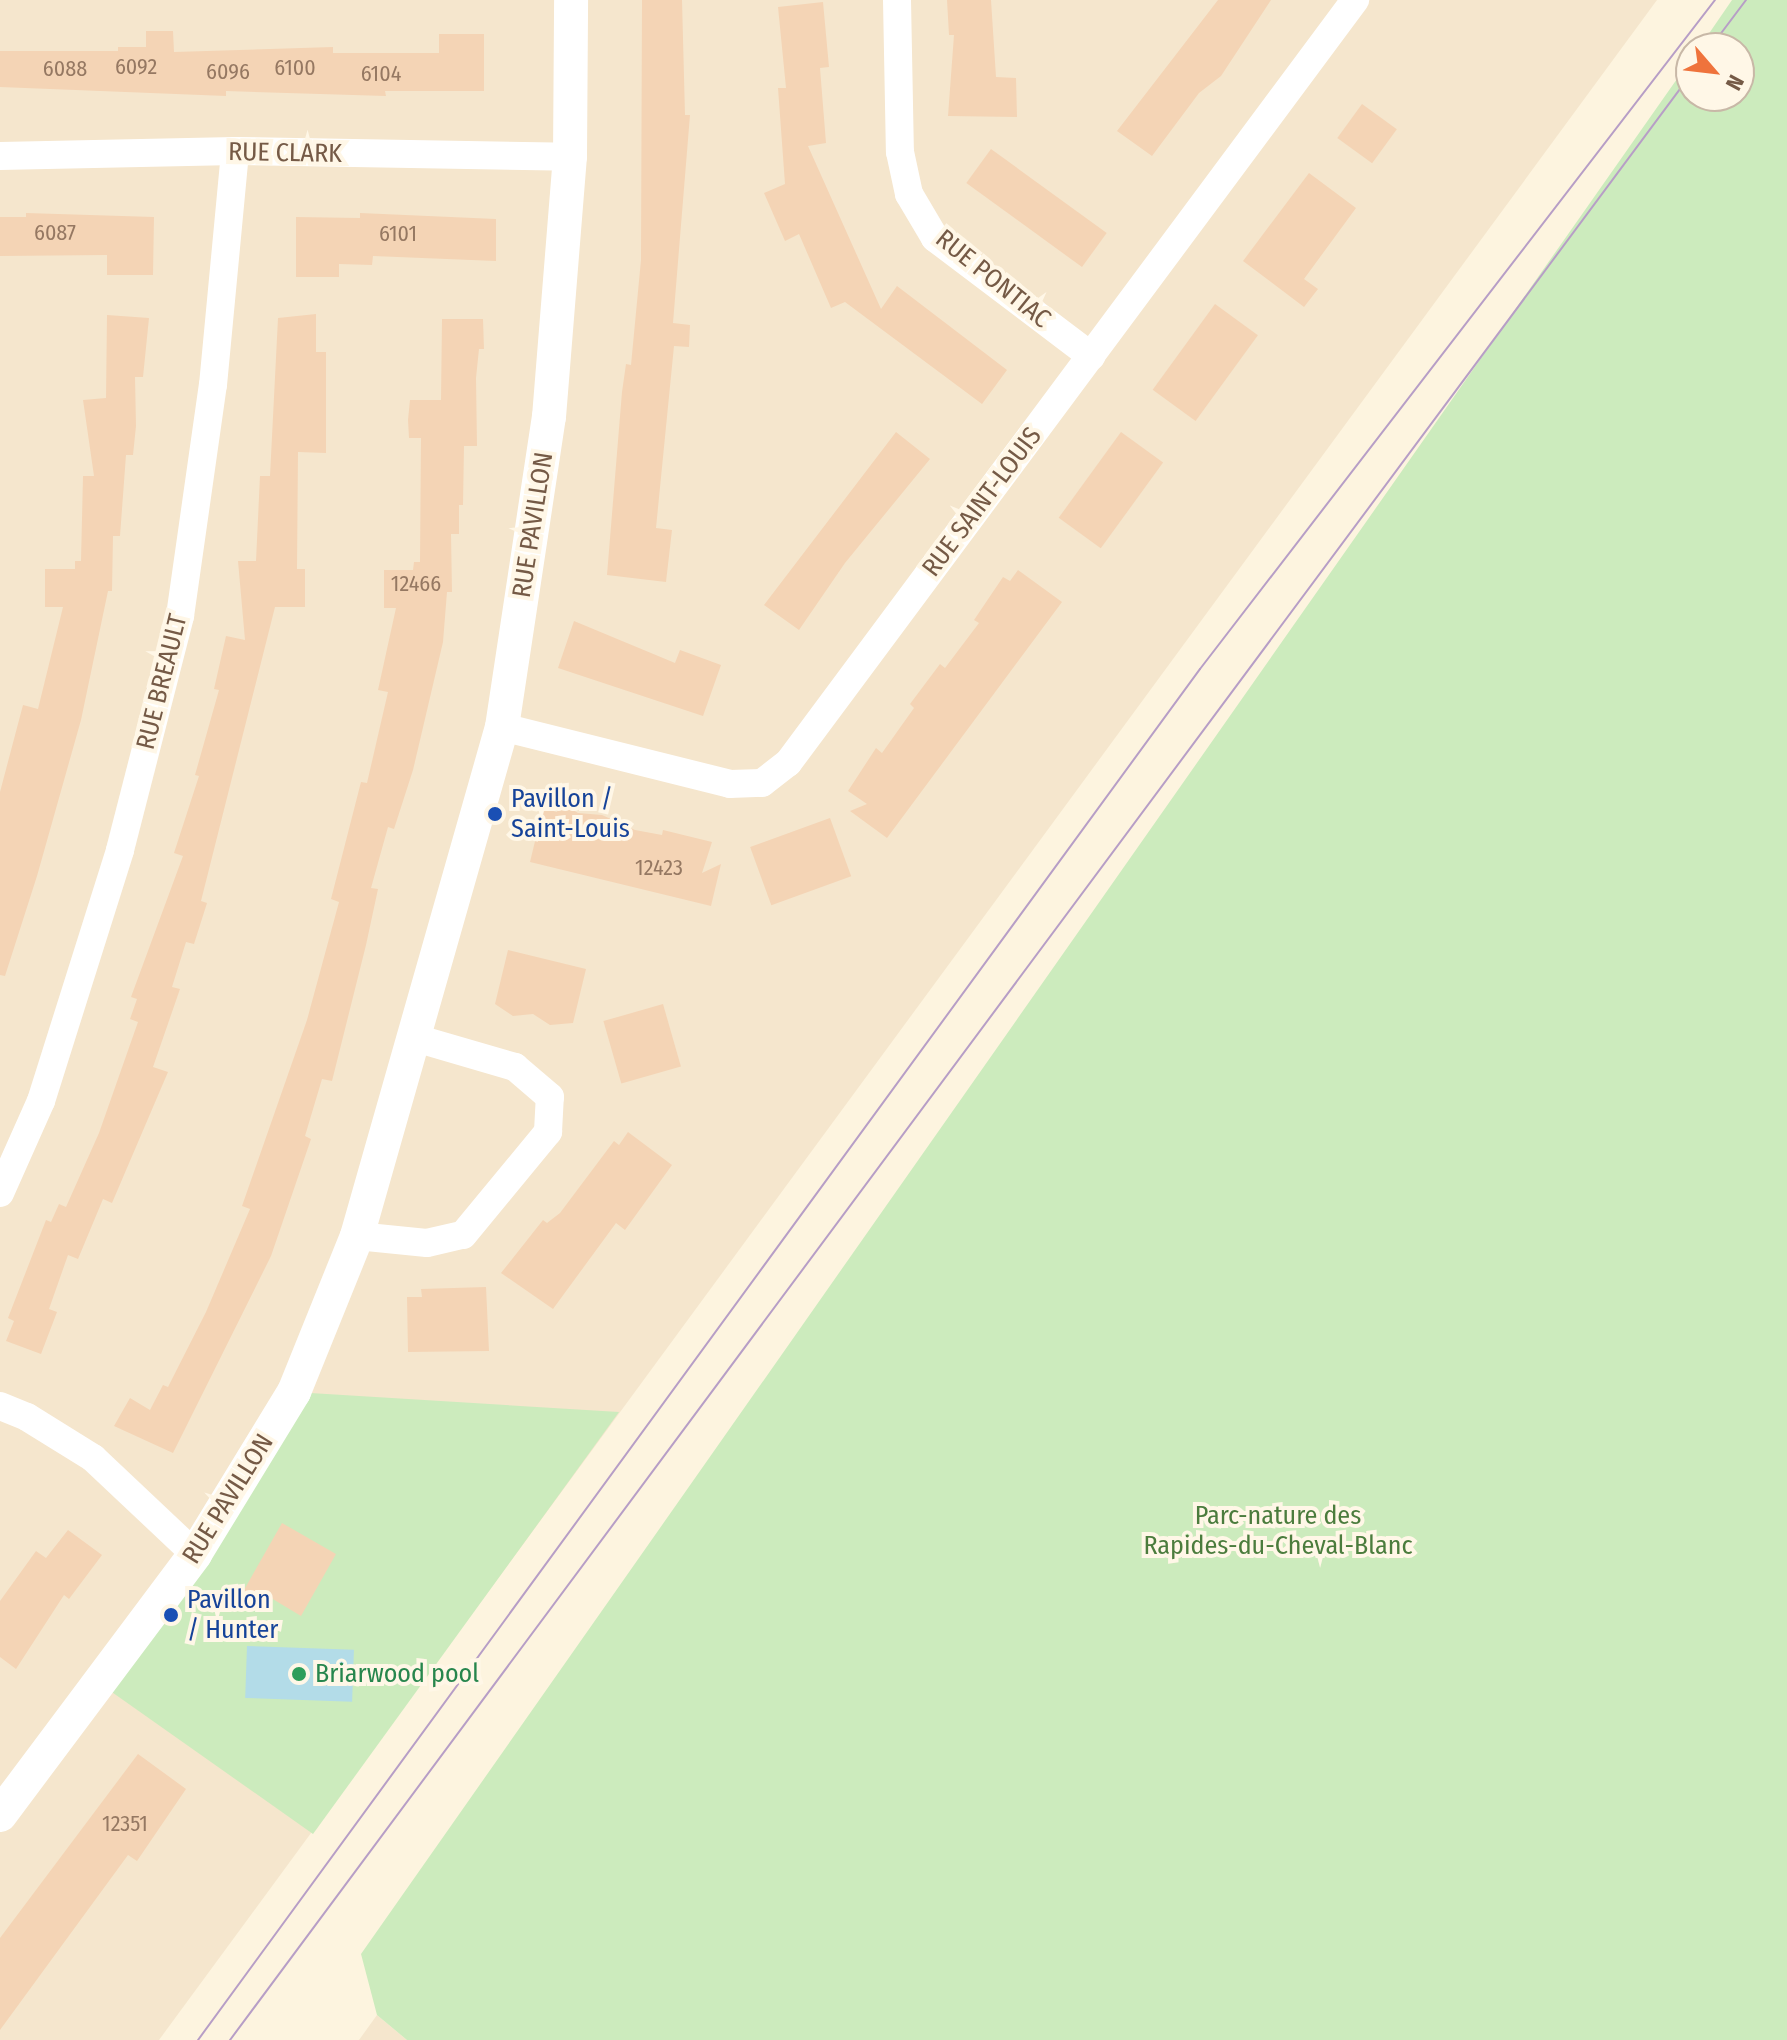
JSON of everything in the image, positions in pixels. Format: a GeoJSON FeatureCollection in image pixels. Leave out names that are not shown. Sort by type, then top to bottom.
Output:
{"type":"FeatureCollection","features":[{"type":"Feature","properties":{"kind":"street","name":"RUE PAVILLON"},"geometry":{"type":"LineString","coordinates":[[0,1815],[195,1554],[294,1392],[357,1236],[502,727],[549,417],[570,157],[571,0]]}},
{"type":"Feature","properties":{"kind":"street","name":"RUE PONTIAC"},"geometry":{"type":"LineString","coordinates":[[897,0],[900,152],[909,194],[935,238],[1091,356]]}},
{"type":"Feature","properties":{"kind":"street","name":"RUE SAINT-LOUIS"},"geometry":{"type":"LineString","coordinates":[[502,727],[730,784],[762,783],[788,763],[1355,0]]}},
{"type":"Feature","properties":{"kind":"street","name":"RUE CLARK"},"geometry":{"type":"LineString","coordinates":[[0,156],[235,151],[570,157]]}},
{"type":"Feature","properties":{"kind":"street","name":"RUE BREAULT"},"geometry":{"type":"LineString","coordinates":[[0,1193],[41,1101],[120,850],[180,616],[213,385],[235,151]]}},
{"type":"Feature","properties":{"kind":"street"},"geometry":{"type":"LineString","coordinates":[[357,1236],[427,1243],[463,1235],[548,1132],[550,1097],[515,1067],[412,1037]]}},
{"type":"Feature","properties":{"kind":"street"},"geometry":{"type":"LineString","coordinates":[[0,1406],[27,1417],[93,1458],[195,1554]]}},
{"type":"Feature","properties":{"kind":"shaded area"},"geometry":{"type":"Polygon","coordinates":[[[0,0],[1657,0],[159,2040],[0,2040],[0,0]]]}},
{"type":"Feature","properties":{"kind":"shaded area"},"geometry":{"type":"Polygon","coordinates":[[[377,2015],[407,2040],[359,2040],[377,2015]]]}},
{"type":"Feature","properties":{"kind":"green space","name":"Parc-nature des Rapides-du-Cheval-Blanc"},"geometry":{"type":"Polygon","coordinates":[[[1732,0],[1787,0],[1787,2040],[407,2040],[377,2015],[361,1954],[1675,82],[1675,112],[1755,112],[1755,32],[1710,32],[1732,0]]]}},
{"type":"Feature","properties":{"kind":"green space"},"geometry":{"type":"Polygon","coordinates":[[[294,1392],[619,1412],[313,1834],[99,1683],[294,1392]]]}},
{"type":"Feature","properties":{"kind":"water","name":"Briarwood pool"},"geometry":{"type":"Polygon","coordinates":[[[247,1646],[354,1650],[352,1702],[245,1698],[247,1646]]]}},
{"type":"Feature","properties":{"kind":"building"},"geometry":{"type":"Polygon","coordinates":[[[642,0],[682,0],[685,115],[690,115],[673,323],[690,325],[689,347],[674,346],[656,528],[672,530],[666,582],[607,575],[622,392],[626,364],[631,365],[641,260],[642,0]]]}},
{"type":"Feature","properties":{"kind":"building"},"geometry":{"type":"Polygon","coordinates":[[[947,0],[991,0],[996,77],[1016,78],[1017,117],[948,116],[954,35],[949,35],[947,0]]]}},
{"type":"Feature","properties":{"kind":"building"},"geometry":{"type":"Polygon","coordinates":[[[1218,0],[1271,0],[1221,76],[1199,93],[1152,156],[1117,131],[1218,0]]]}},
{"type":"Feature","properties":{"kind":"building"},"geometry":{"type":"Polygon","coordinates":[[[823,2],[829,67],[820,68],[826,143],[808,146],[881,309],[897,286],[1007,370],[982,404],[845,302],[831,308],[799,234],[785,241],[764,193],[785,184],[778,88],[786,88],[778,7],[823,2]]]}},
{"type":"Feature","properties":{"kind":"building"},"geometry":{"type":"Polygon","coordinates":[[[146,31],[173,31],[174,52],[333,47],[333,53],[439,53],[439,34],[484,34],[484,91],[385,91],[386,96],[226,91],[226,96],[0,87],[0,51],[118,51],[118,47],[146,47],[146,31]]]}},
{"type":"Feature","properties":{"kind":"building"},"geometry":{"type":"Polygon","coordinates":[[[1362,104],[1397,129],[1372,163],[1337,138],[1362,104]]]}},
{"type":"Feature","properties":{"kind":"building"},"geometry":{"type":"Polygon","coordinates":[[[991,149],[1107,233],[1082,267],[966,183],[991,149]]]}},
{"type":"Feature","properties":{"kind":"building"},"geometry":{"type":"Polygon","coordinates":[[[1309,173],[1356,208],[1304,279],[1318,289],[1304,307],[1243,261],[1309,173]]]}},
{"type":"Feature","properties":{"kind":"building"},"geometry":{"type":"Polygon","coordinates":[[[26,213],[154,217],[153,275],[107,275],[107,255],[0,256],[0,217],[26,217],[26,213]]]}},
{"type":"Feature","properties":{"kind":"building"},"geometry":{"type":"Polygon","coordinates":[[[360,213],[496,219],[496,261],[373,256],[372,265],[339,264],[339,277],[296,277],[296,217],[360,218],[360,213]]]}},
{"type":"Feature","properties":{"kind":"building"},"geometry":{"type":"Polygon","coordinates":[[[1215,304],[1258,335],[1196,421],[1153,390],[1215,304]]]}},
{"type":"Feature","properties":{"kind":"building"},"geometry":{"type":"Polygon","coordinates":[[[316,314],[316,352],[326,352],[326,453],[298,452],[297,569],[305,569],[305,607],[275,607],[201,901],[207,903],[194,944],[186,942],[172,987],[180,989],[153,1067],[168,1072],[112,1203],[103,1199],[78,1259],[68,1255],[49,1309],[57,1312],[41,1354],[6,1341],[14,1321],[8,1318],[46,1220],[51,1222],[59,1204],[66,1207],[99,1133],[138,1022],[130,1019],[137,999],[131,997],[183,856],[174,853],[199,776],[195,775],[219,690],[214,689],[226,636],[245,640],[238,561],[256,561],[260,476],[270,476],[278,318],[316,314]]]}},
{"type":"Feature","properties":{"kind":"building"},"geometry":{"type":"Polygon","coordinates":[[[107,315],[149,318],[143,377],[135,377],[133,455],[126,455],[120,536],[113,536],[112,591],[108,591],[81,720],[5,976],[0,975],[0,792],[23,705],[38,709],[63,607],[45,607],[45,569],[75,569],[75,561],[81,561],[83,476],[94,476],[83,400],[106,398],[107,315]]]}},
{"type":"Feature","properties":{"kind":"building"},"geometry":{"type":"Polygon","coordinates":[[[442,319],[483,319],[484,349],[479,349],[476,378],[477,446],[464,446],[459,534],[451,534],[452,592],[447,592],[443,642],[413,770],[394,829],[388,827],[371,888],[378,889],[332,1081],[322,1079],[305,1136],[311,1139],[271,1256],[173,1453],[114,1426],[130,1398],[150,1410],[163,1385],[168,1387],[206,1312],[250,1209],[242,1206],[307,1020],[339,902],[331,899],[361,782],[367,783],[388,692],[378,690],[396,608],[384,608],[384,570],[413,570],[414,562],[420,562],[421,438],[409,438],[408,420],[410,400],[441,400],[442,319]]]}},
{"type":"Feature","properties":{"kind":"building"},"geometry":{"type":"Polygon","coordinates":[[[896,432],[930,459],[845,563],[799,630],[764,605],[896,432]]]}},
{"type":"Feature","properties":{"kind":"building"},"geometry":{"type":"Polygon","coordinates":[[[1121,432],[1163,463],[1101,548],[1059,518],[1121,432]]]}},
{"type":"Feature","properties":{"kind":"building"},"geometry":{"type":"Polygon","coordinates":[[[1018,570],[1062,602],[887,838],[850,811],[867,804],[848,791],[876,748],[882,753],[914,708],[910,704],[940,664],[945,668],[979,623],[974,620],[1003,577],[1010,581],[1018,570]]]}},
{"type":"Feature","properties":{"kind":"building"},"geometry":{"type":"Polygon","coordinates":[[[574,621],[675,663],[680,650],[721,665],[703,716],[558,668],[574,621]]]}},
{"type":"Feature","properties":{"kind":"building"},"geometry":{"type":"Polygon","coordinates":[[[560,802],[578,813],[602,815],[635,830],[662,835],[663,830],[712,842],[702,873],[721,864],[711,906],[530,862],[543,808],[557,812],[560,802]]]}},
{"type":"Feature","properties":{"kind":"building"},"geometry":{"type":"Polygon","coordinates":[[[830,818],[851,876],[771,905],[750,847],[830,818]]]}},
{"type":"Feature","properties":{"kind":"building"},"geometry":{"type":"Polygon","coordinates":[[[508,950],[586,969],[573,1023],[550,1025],[533,1014],[513,1016],[495,1004],[508,950]]]}},
{"type":"Feature","properties":{"kind":"building"},"geometry":{"type":"Polygon","coordinates":[[[663,1004],[681,1066],[621,1084],[603,1021],[663,1004]]]}},
{"type":"Feature","properties":{"kind":"building"},"geometry":{"type":"Polygon","coordinates":[[[628,1132],[672,1165],[625,1230],[616,1223],[553,1309],[501,1273],[543,1220],[547,1223],[560,1213],[614,1141],[619,1145],[628,1132]]]}},
{"type":"Feature","properties":{"kind":"building"},"geometry":{"type":"Polygon","coordinates":[[[486,1287],[489,1351],[408,1352],[407,1297],[422,1297],[421,1289],[486,1287]]]}},
{"type":"Feature","properties":{"kind":"building"},"geometry":{"type":"Polygon","coordinates":[[[282,1523],[336,1554],[301,1616],[266,1595],[259,1608],[240,1597],[282,1523]]]}},
{"type":"Feature","properties":{"kind":"building"},"geometry":{"type":"Polygon","coordinates":[[[68,1530],[102,1555],[69,1599],[64,1595],[16,1669],[0,1657],[0,1601],[36,1551],[46,1558],[68,1530]]]}},
{"type":"Feature","properties":{"kind":"building"},"geometry":{"type":"Polygon","coordinates":[[[138,1754],[186,1789],[137,1861],[128,1855],[0,2030],[0,1938],[138,1754]]]}},
{"type":"Feature","properties":{"kind":"tram line"},"geometry":{"type":"LineString","coordinates":[[198,2040],[1200,669],[1715,0]]}},
{"type":"Feature","properties":{"kind":"tram line"},"geometry":{"type":"LineString","coordinates":[[1722,32],[1746,0]]}},
{"type":"Feature","properties":{"kind":"tram line"},"geometry":{"type":"LineString","coordinates":[[230,2040],[1675,96]]}},
{"type":"Feature","properties":{"kind":"place","name":"Pavillon / Saint-Louis"},"geometry":{"type":"Point","coordinates":[495,814]}},
{"type":"Feature","properties":{"kind":"place","name":"Pavillon / Hunter"},"geometry":{"type":"Point","coordinates":[171,1615]}},
{"type":"Feature","properties":{"kind":"place","name":"Briarwood pool"},"geometry":{"type":"Point","coordinates":[299,1674]}}]}
